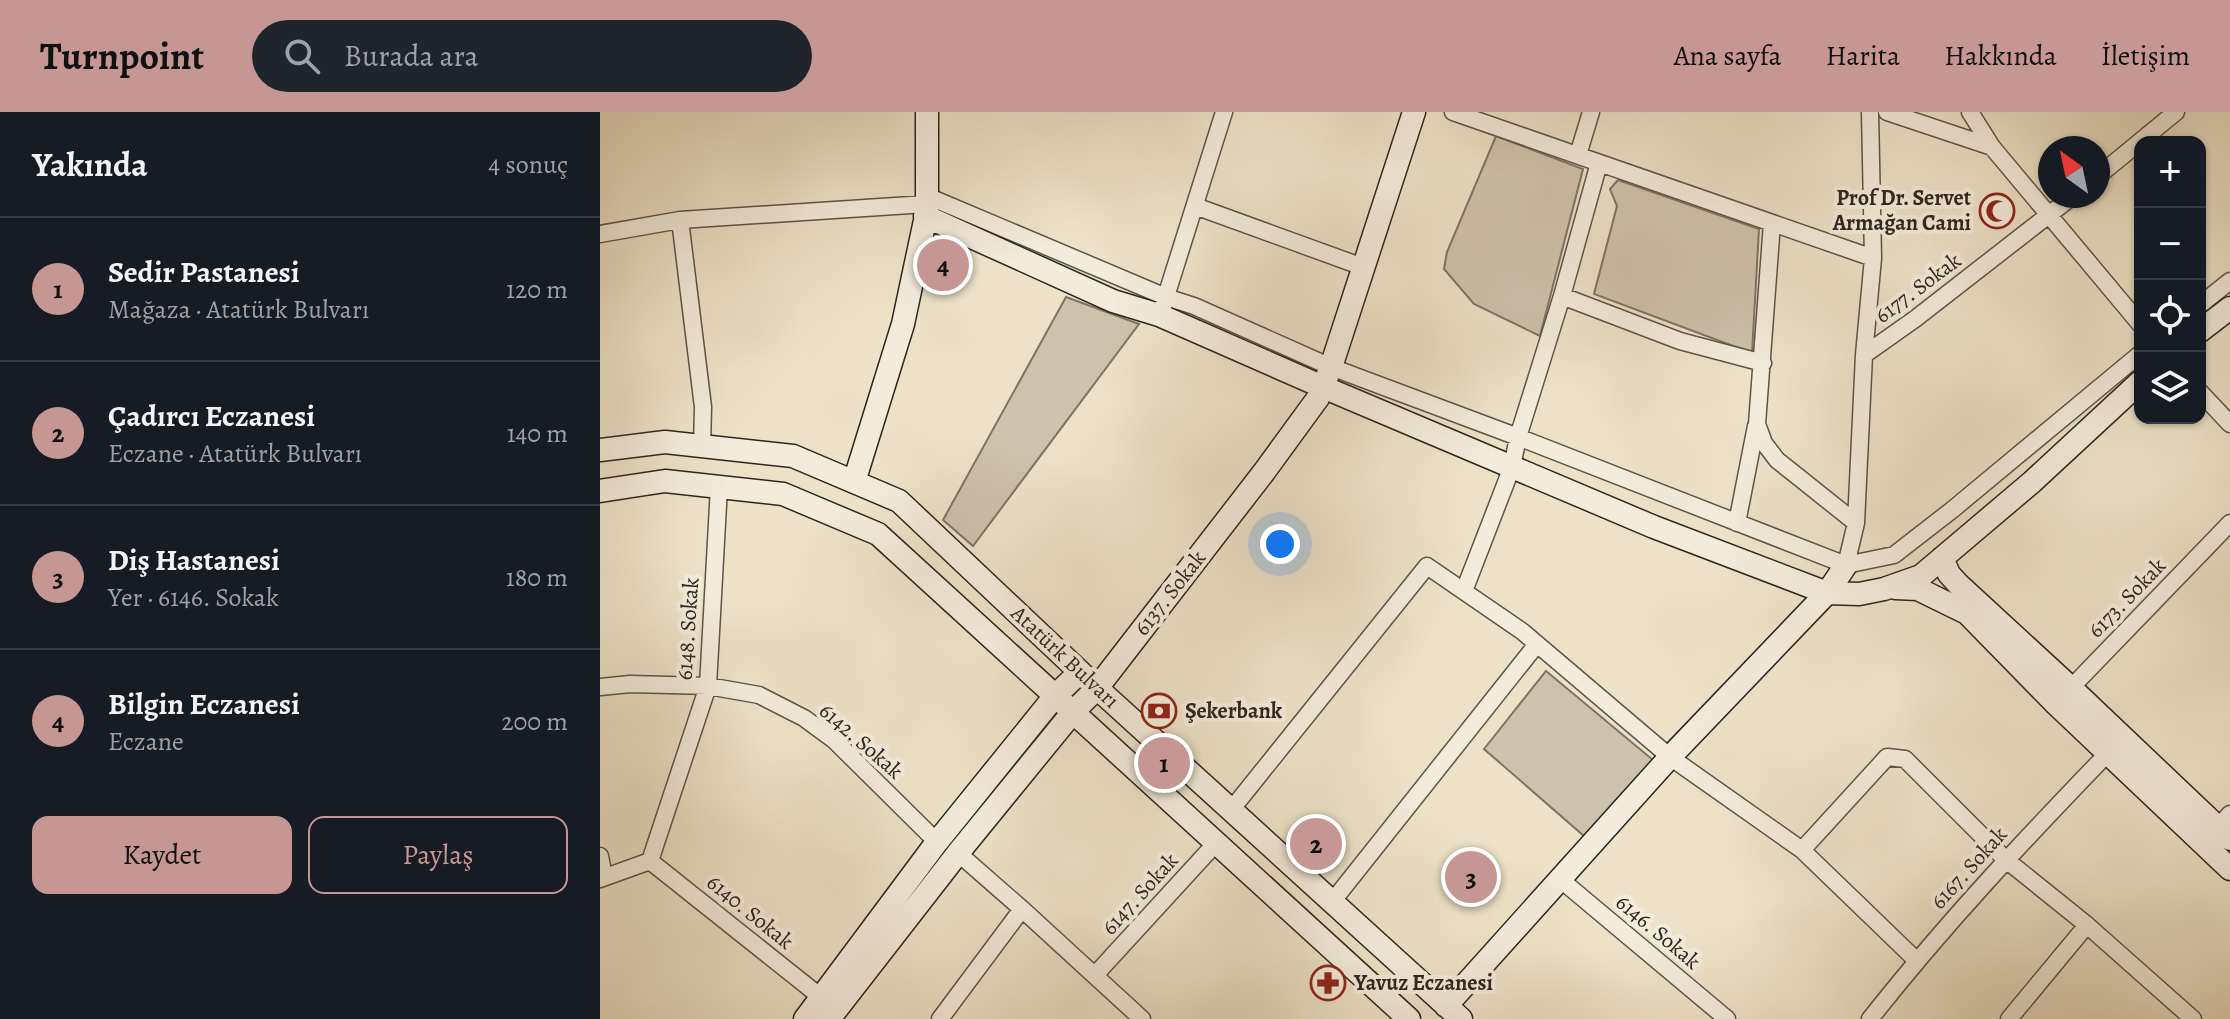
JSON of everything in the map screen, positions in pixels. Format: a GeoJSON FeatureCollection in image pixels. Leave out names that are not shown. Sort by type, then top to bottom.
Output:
{"type":"FeatureCollection","features":[{"type":"Feature","properties":{"kind":"street"},"geometry":{"type":"LineString","coordinates":[[854,482],[903,324],[926,205],[927,112]]}},
{"type":"Feature","properties":{"kind":"street"},"geometry":{"type":"LineString","coordinates":[[1163,306],[1224,112]]}},
{"type":"Feature","properties":{"kind":"street","name":"6137. Sokak"},"geometry":{"type":"LineString","coordinates":[[805,1019],[825,1008],[958,853],[1073,712],[1097,688],[1318,398],[1414,112]]}},
{"type":"Feature","properties":{"kind":"street"},"geometry":{"type":"LineString","coordinates":[[1453,112],[1873,258]]}},
{"type":"Feature","properties":{"kind":"street"},"geometry":{"type":"LineString","coordinates":[[1578,155],[1591,112]]}},
{"type":"Feature","properties":{"kind":"street"},"geometry":{"type":"LineString","coordinates":[[1447,1015],[1560,879],[1670,757],[1827,593],[1846,565],[1856,523],[1864,355],[1873,258],[1870,112]]}},
{"type":"Feature","properties":{"kind":"street"},"geometry":{"type":"LineString","coordinates":[[1887,112],[1992,147]]}},
{"type":"Feature","properties":{"kind":"street"},"geometry":{"type":"LineString","coordinates":[[1970,112],[1992,147],[2134,317]]}},
{"type":"Feature","properties":{"kind":"street"},"geometry":{"type":"LineString","coordinates":[[2110,166],[2176,112]]}},
{"type":"Feature","properties":{"kind":"street"},"geometry":{"type":"LineString","coordinates":[[1464,591],[1512,467],[1518,437],[1599,163]]}},
{"type":"Feature","properties":{"kind":"street"},"geometry":{"type":"LineString","coordinates":[[600,234],[680,220],[926,205],[1113,301],[1163,306],[1327,377],[1512,467],[1654,527],[1827,593],[1859,594],[1921,576],[2032,482],[2134,388]]}},
{"type":"Feature","properties":{"kind":"street"},"geometry":{"type":"LineString","coordinates":[[1195,206],[1363,267]]}},
{"type":"Feature","properties":{"kind":"street","name":"6177. Sokak"},"geometry":{"type":"LineString","coordinates":[[1864,355],[2059,208]]}},
{"type":"Feature","properties":{"kind":"street"},"geometry":{"type":"LineString","coordinates":[[680,220],[703,407],[702,447]]}},
{"type":"Feature","properties":{"kind":"street"},"geometry":{"type":"LineString","coordinates":[[1737,523],[1757,424],[1772,223]]}},
{"type":"Feature","properties":{"kind":"street"},"geometry":{"type":"LineString","coordinates":[[2206,300],[2230,281]]}},
{"type":"Feature","properties":{"kind":"street"},"geometry":{"type":"LineString","coordinates":[[1562,296],[1680,341],[1763,363]]}},
{"type":"Feature","properties":{"kind":"street"},"geometry":{"type":"LineString","coordinates":[[2206,326],[2230,308]]}},
{"type":"Feature","properties":{"kind":"street"},"geometry":{"type":"LineString","coordinates":[[1327,377],[1518,437],[1846,565],[1894,555],[2134,359]]}},
{"type":"Feature","properties":{"kind":"street"},"geometry":{"type":"LineString","coordinates":[[2206,398],[2230,424]]}},
{"type":"Feature","properties":{"kind":"street"},"geometry":{"type":"LineString","coordinates":[[1757,424],[1764,443],[1777,460],[1856,523]]}},
{"type":"Feature","properties":{"kind":"street","name":"Atatürk Bulvarı"},"geometry":{"type":"LineString","coordinates":[[600,450],[665,442],[793,456],[899,501],[1097,688],[1332,902],[1447,1015]]}},
{"type":"Feature","properties":{"kind":"street","name":"Atatürk Bulvarı"},"geometry":{"type":"LineString","coordinates":[[600,491],[665,481],[783,494],[878,534],[1409,1019]]}},
{"type":"Feature","properties":{"kind":"street","name":"6148. Sokak"},"geometry":{"type":"LineString","coordinates":[[650,861],[708,686],[719,487]]}},
{"type":"Feature","properties":{"kind":"street","name":"6173. Sokak"},"geometry":{"type":"LineString","coordinates":[[2063,696],[2230,523]]}},
{"type":"Feature","properties":{"kind":"street"},"geometry":{"type":"LineString","coordinates":[[1942,558],[1949,574],[2063,696],[2108,753],[2220,831]]}},
{"type":"Feature","properties":{"kind":"street"},"geometry":{"type":"LineString","coordinates":[[1231,810],[1427,566],[1537,644],[1670,757],[1802,850],[1916,960]]}},
{"type":"Feature","properties":{"kind":"street"},"geometry":{"type":"LineString","coordinates":[[1890,587],[1918,589],[1967,613],[2220,831],[2230,869]]}},
{"type":"Feature","properties":{"kind":"street"},"geometry":{"type":"LineString","coordinates":[[1332,902],[1537,644]]}},
{"type":"Feature","properties":{"kind":"street","name":"6137. Sokak"},"geometry":{"type":"LineString","coordinates":[[825,1008],[937,842],[1055,696],[1080,672]]}},
{"type":"Feature","properties":{"kind":"street","name":"6142. Sokak"},"geometry":{"type":"LineString","coordinates":[[600,687],[630,684],[708,686],[759,695],[804,718],[834,740],[937,842]]}},
{"type":"Feature","properties":{"kind":"street","name":"6167. Sokak"},"geometry":{"type":"LineString","coordinates":[[1870,1019],[1916,960],[2005,859],[2108,753]]}},
{"type":"Feature","properties":{"kind":"street"},"geometry":{"type":"LineString","coordinates":[[1802,850],[1887,757],[1905,759],[2005,859],[2087,925],[2193,1019]]}},
{"type":"Feature","properties":{"kind":"street","name":"6147. Sokak"},"geometry":{"type":"LineString","coordinates":[[1095,975],[1216,843]]}},
{"type":"Feature","properties":{"kind":"street"},"geometry":{"type":"LineString","coordinates":[[958,853],[1142,1019]]}},
{"type":"Feature","properties":{"kind":"street"},"geometry":{"type":"LineString","coordinates":[[600,856],[602,878],[650,861]]}},
{"type":"Feature","properties":{"kind":"street","name":"6140. Sokak"},"geometry":{"type":"LineString","coordinates":[[650,861],[825,1008]]}},
{"type":"Feature","properties":{"kind":"street","name":"6146. Sokak"},"geometry":{"type":"LineString","coordinates":[[1560,879],[1727,1019]]}},
{"type":"Feature","properties":{"kind":"street"},"geometry":{"type":"LineString","coordinates":[[940,1019],[1022,909]]}},
{"type":"Feature","properties":{"kind":"street"},"geometry":{"type":"LineString","coordinates":[[2009,1019],[2087,925]]}},
{"type":"Feature","properties":{"kind":"shaded area"},"geometry":{"type":"Polygon","coordinates":[[[1496,136],[1583,169],[1540,336],[1474,304],[1444,269],[1447,252],[1496,136]]]}},
{"type":"Feature","properties":{"kind":"shaded area"},"geometry":{"type":"Polygon","coordinates":[[[1618,180],[1759,229],[1752,353],[1594,294],[1617,206],[1610,189],[1618,180]]]}},
{"type":"Feature","properties":{"kind":"shaded area"},"geometry":{"type":"Polygon","coordinates":[[[1066,297],[1139,324],[973,546],[943,520],[1066,297]]]}},
{"type":"Feature","properties":{"kind":"shaded area"},"geometry":{"type":"Polygon","coordinates":[[[1546,671],[1653,760],[1584,836],[1484,749],[1546,671]]]}},
{"type":"Feature","properties":{"kind":"place","name":"Prof Dr. Servet Armağan Cami"},"geometry":{"type":"Point","coordinates":[1997,211]}},
{"type":"Feature","properties":{"kind":"place","name":"Bilgin Eczanesi"},"geometry":{"type":"Point","coordinates":[943,265]}},
{"type":"Feature","properties":{"kind":"place","name":"Şekerbank"},"geometry":{"type":"Point","coordinates":[1159,711]}},
{"type":"Feature","properties":{"kind":"place","name":"Sedir Pastanesi"},"geometry":{"type":"Point","coordinates":[1164,763]}},
{"type":"Feature","properties":{"kind":"place","name":"Çadırcı Eczanesi"},"geometry":{"type":"Point","coordinates":[1316,844]}},
{"type":"Feature","properties":{"kind":"place","name":"Diş Hastanesi"},"geometry":{"type":"Point","coordinates":[1471,877]}},
{"type":"Feature","properties":{"kind":"place","name":"Yavuz Eczanesi"},"geometry":{"type":"Point","coordinates":[1328,983]}}]}
